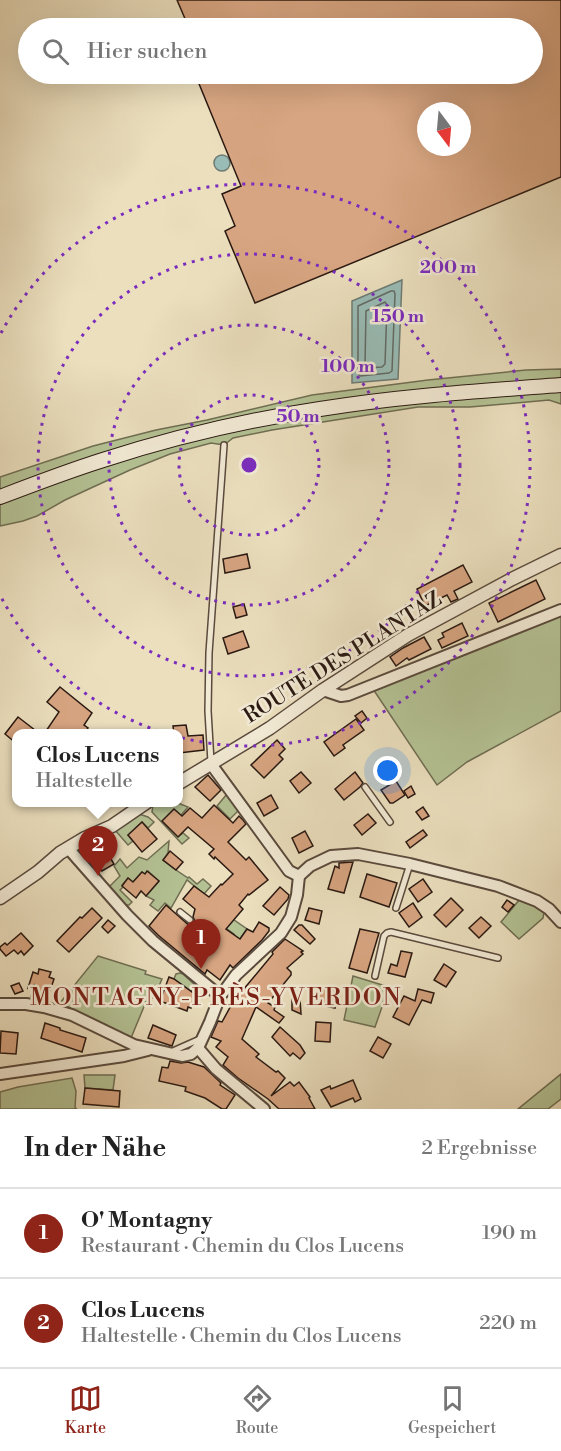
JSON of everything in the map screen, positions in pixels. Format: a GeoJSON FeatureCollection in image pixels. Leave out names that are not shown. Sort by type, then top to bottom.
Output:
{"type":"FeatureCollection","features":[{"type":"Feature","properties":{"kind":"main road"},"geometry":{"type":"LineString","coordinates":[[0,497],[132,451],[266,419],[363,403],[561,385]]}},
{"type":"Feature","properties":{"kind":"street","name":"ROUTE DES PLANTAZ"},"geometry":{"type":"LineString","coordinates":[[183,781],[270,728],[323,690],[408,635],[561,555]]}},
{"type":"Feature","properties":{"kind":"street"},"geometry":{"type":"LineString","coordinates":[[323,690],[341,696],[348,695],[561,610]]}},
{"type":"Feature","properties":{"kind":"street"},"geometry":{"type":"LineString","coordinates":[[211,764],[289,871],[299,876]]}},
{"type":"Feature","properties":{"kind":"street"},"geometry":{"type":"LineString","coordinates":[[0,898],[68,848],[112,826],[138,807]]}},
{"type":"Feature","properties":{"kind":"street"},"geometry":{"type":"LineString","coordinates":[[68,848],[163,950],[220,996]]}},
{"type":"Feature","properties":{"kind":"street"},"geometry":{"type":"LineString","coordinates":[[0,1004],[26,1004],[72,1015],[134,1045],[183,1056],[191,1054],[200,1043],[220,996],[236,975],[281,933],[291,917],[299,876],[310,866],[331,856],[358,854],[410,864],[498,886],[537,901],[549,909],[561,922]]}},
{"type":"Feature","properties":{"kind":"street"},"geometry":{"type":"LineString","coordinates":[[200,1043],[216,1069],[264,1109]]}},
{"type":"Feature","properties":{"kind":"street"},"geometry":{"type":"LineString","coordinates":[[0,1074],[151,1050]]}},
{"type":"Feature","properties":{"kind":"lane"},"geometry":{"type":"LineString","coordinates":[[211,764],[208,711],[209,653],[224,445]]}},
{"type":"Feature","properties":{"kind":"lane"},"geometry":{"type":"LineString","coordinates":[[183,776],[193,775]]}},
{"type":"Feature","properties":{"kind":"lane"},"geometry":{"type":"LineString","coordinates":[[365,787],[390,822]]}},
{"type":"Feature","properties":{"kind":"lane"},"geometry":{"type":"LineString","coordinates":[[396,908],[410,864]]}},
{"type":"Feature","properties":{"kind":"lane"},"geometry":{"type":"LineString","coordinates":[[180,912],[190,920]]}},
{"type":"Feature","properties":{"kind":"lane"},"geometry":{"type":"LineString","coordinates":[[375,976],[384,936],[391,932],[498,958]]}},
{"type":"Feature","properties":{"kind":"green space"},"geometry":{"type":"Polygon","coordinates":[[[561,369],[561,404],[549,400],[470,407],[418,407],[233,438],[224,445],[211,443],[170,454],[65,500],[37,516],[0,526],[0,477],[93,446],[312,395],[428,380],[526,370],[561,369]]]}},
{"type":"Feature","properties":{"kind":"green space"},"geometry":{"type":"Polygon","coordinates":[[[561,610],[561,711],[467,762],[437,785],[371,686],[561,610]]]}},
{"type":"Feature","properties":{"kind":"green space"},"geometry":{"type":"Polygon","coordinates":[[[227,794],[239,810],[230,819],[217,806],[227,794]]]}},
{"type":"Feature","properties":{"kind":"green space"},"geometry":{"type":"Polygon","coordinates":[[[183,805],[188,807],[181,815],[179,836],[183,833],[189,838],[182,844],[152,812],[153,807],[183,807],[183,805]]]}},
{"type":"Feature","properties":{"kind":"green space"},"geometry":{"type":"Polygon","coordinates":[[[139,814],[154,822],[148,828],[142,822],[128,835],[133,841],[128,845],[114,829],[139,814]]]}},
{"type":"Feature","properties":{"kind":"green space"},"geometry":{"type":"Polygon","coordinates":[[[169,841],[168,853],[163,860],[197,884],[203,879],[211,886],[204,894],[187,880],[171,908],[165,903],[158,911],[150,905],[154,900],[146,896],[159,881],[148,871],[145,874],[142,872],[133,882],[128,878],[122,885],[120,890],[132,902],[124,905],[108,888],[120,876],[114,866],[120,859],[127,868],[139,857],[147,860],[169,841]]]}},
{"type":"Feature","properties":{"kind":"green space"},"geometry":{"type":"Polygon","coordinates":[[[520,899],[544,912],[543,918],[519,939],[501,922],[520,899]]]}},
{"type":"Feature","properties":{"kind":"green space"},"geometry":{"type":"Polygon","coordinates":[[[224,913],[247,929],[237,943],[234,934],[227,929],[225,932],[224,913]]]}},
{"type":"Feature","properties":{"kind":"green space"},"geometry":{"type":"Polygon","coordinates":[[[98,956],[146,971],[145,974],[162,979],[154,998],[148,997],[131,1038],[60,1003],[98,956]]]}},
{"type":"Feature","properties":{"kind":"green space"},"geometry":{"type":"Polygon","coordinates":[[[180,973],[195,985],[191,991],[174,979],[176,974],[180,973]]]}},
{"type":"Feature","properties":{"kind":"green space"},"geometry":{"type":"Polygon","coordinates":[[[353,976],[389,987],[375,1027],[344,1020],[353,976]]]}},
{"type":"Feature","properties":{"kind":"green space"},"geometry":{"type":"Polygon","coordinates":[[[561,1074],[561,1099],[548,1109],[518,1109],[561,1074]]]}},
{"type":"Feature","properties":{"kind":"green space"},"geometry":{"type":"Polygon","coordinates":[[[84,1075],[115,1075],[113,1090],[85,1088],[84,1075]]]}},
{"type":"Feature","properties":{"kind":"green space"},"geometry":{"type":"Polygon","coordinates":[[[72,1078],[76,1091],[75,1108],[77,1109],[0,1109],[0,1092],[72,1078]]]}},
{"type":"Feature","properties":{"kind":"water"},"geometry":{"type":"Polygon","coordinates":[[[222,155],[228,157],[230,163],[228,169],[222,171],[216,169],[214,163],[216,157],[222,155]]]}},
{"type":"Feature","properties":{"kind":"water"},"geometry":{"type":"Polygon","coordinates":[[[402,280],[398,379],[352,383],[352,301],[402,280]]]}},
{"type":"Feature","properties":{"kind":"building"},"geometry":{"type":"Polygon","coordinates":[[[177,0],[561,0],[561,177],[255,303],[225,231],[235,226],[222,194],[241,186],[199,84],[543,84],[543,18],[185,18],[177,0]]]}},
{"type":"Feature","properties":{"kind":"building"},"geometry":{"type":"Polygon","coordinates":[[[247,554],[250,568],[225,573],[223,559],[247,554]]]}},
{"type":"Feature","properties":{"kind":"building"},"geometry":{"type":"Polygon","coordinates":[[[463,565],[472,582],[454,591],[458,599],[451,602],[447,595],[425,606],[417,589],[463,565]]]}},
{"type":"Feature","properties":{"kind":"building"},"geometry":{"type":"Polygon","coordinates":[[[536,580],[545,599],[498,622],[489,603],[536,580]]]}},
{"type":"Feature","properties":{"kind":"building"},"geometry":{"type":"Polygon","coordinates":[[[244,604],[247,615],[236,618],[233,607],[244,604]]]}},
{"type":"Feature","properties":{"kind":"building"},"geometry":{"type":"Polygon","coordinates":[[[462,623],[468,636],[442,648],[438,640],[444,637],[442,633],[462,623]]]}},
{"type":"Feature","properties":{"kind":"building"},"geometry":{"type":"Polygon","coordinates":[[[243,631],[249,647],[228,654],[223,638],[243,631]]]}},
{"type":"Feature","properties":{"kind":"building"},"geometry":{"type":"Polygon","coordinates":[[[424,637],[431,649],[409,660],[407,658],[396,666],[390,657],[424,637]]]}},
{"type":"Feature","properties":{"kind":"building"},"geometry":{"type":"Polygon","coordinates":[[[60,687],[92,713],[84,725],[88,728],[47,729],[59,712],[47,702],[60,687]]]}},
{"type":"Feature","properties":{"kind":"building"},"geometry":{"type":"Polygon","coordinates":[[[362,711],[367,718],[361,723],[355,716],[362,711]]]}},
{"type":"Feature","properties":{"kind":"building"},"geometry":{"type":"Polygon","coordinates":[[[18,717],[34,729],[12,729],[12,740],[5,734],[18,717]]]}},
{"type":"Feature","properties":{"kind":"building"},"geometry":{"type":"Polygon","coordinates":[[[356,719],[364,730],[343,745],[345,748],[334,756],[324,742],[356,719]]]}},
{"type":"Feature","properties":{"kind":"building"},"geometry":{"type":"Polygon","coordinates":[[[186,725],[188,736],[203,735],[204,750],[183,753],[183,729],[173,729],[173,726],[186,725]]]}},
{"type":"Feature","properties":{"kind":"building"},"geometry":{"type":"Polygon","coordinates":[[[277,740],[285,749],[279,755],[283,759],[264,778],[251,765],[277,740]]]}},
{"type":"Feature","properties":{"kind":"building"},"geometry":{"type":"Polygon","coordinates":[[[301,772],[311,783],[299,793],[290,781],[301,772]]]}},
{"type":"Feature","properties":{"kind":"building"},"geometry":{"type":"Polygon","coordinates":[[[355,772],[363,783],[344,800],[335,789],[355,772]]]}},
{"type":"Feature","properties":{"kind":"building"},"geometry":{"type":"Polygon","coordinates":[[[208,775],[221,790],[210,801],[195,787],[208,775]]]}},
{"type":"Feature","properties":{"kind":"building"},"geometry":{"type":"Polygon","coordinates":[[[396,781],[405,795],[390,803],[381,790],[396,781]]]}},
{"type":"Feature","properties":{"kind":"building"},"geometry":{"type":"Polygon","coordinates":[[[411,786],[415,794],[408,798],[404,791],[411,786]]]}},
{"type":"Feature","properties":{"kind":"building"},"geometry":{"type":"Polygon","coordinates":[[[271,795],[278,808],[264,816],[257,803],[271,795]]]}},
{"type":"Feature","properties":{"kind":"building"},"geometry":{"type":"Polygon","coordinates":[[[214,805],[233,823],[239,816],[246,824],[228,842],[246,860],[249,857],[268,880],[248,894],[239,905],[243,909],[226,929],[240,939],[247,929],[253,932],[259,922],[269,928],[269,931],[233,968],[230,965],[220,980],[207,970],[205,974],[149,926],[166,905],[191,927],[195,921],[193,917],[195,909],[183,899],[194,886],[209,897],[233,874],[209,854],[214,849],[188,827],[178,837],[162,821],[174,809],[182,816],[190,808],[202,818],[214,805]]]}},
{"type":"Feature","properties":{"kind":"building"},"geometry":{"type":"Polygon","coordinates":[[[423,807],[429,816],[422,820],[416,812],[423,807]]]}},
{"type":"Feature","properties":{"kind":"building"},"geometry":{"type":"Polygon","coordinates":[[[368,814],[376,823],[362,835],[354,825],[368,814]]]}},
{"type":"Feature","properties":{"kind":"building"},"geometry":{"type":"Polygon","coordinates":[[[142,822],[157,839],[142,852],[128,835],[142,822]]]}},
{"type":"Feature","properties":{"kind":"building"},"geometry":{"type":"Polygon","coordinates":[[[423,830],[427,835],[410,848],[406,842],[423,830]]]}},
{"type":"Feature","properties":{"kind":"building"},"geometry":{"type":"Polygon","coordinates":[[[305,831],[313,846],[299,853],[292,838],[305,831]]]}},
{"type":"Feature","properties":{"kind":"building"},"geometry":{"type":"Polygon","coordinates":[[[93,846],[96,850],[103,846],[114,864],[102,871],[95,860],[91,863],[84,853],[93,846]]]}},
{"type":"Feature","properties":{"kind":"building"},"geometry":{"type":"Polygon","coordinates":[[[170,851],[183,862],[176,870],[163,860],[170,851]]]}},
{"type":"Feature","properties":{"kind":"building"},"geometry":{"type":"Polygon","coordinates":[[[353,862],[344,893],[328,889],[335,866],[339,868],[339,863],[353,862]]]}},
{"type":"Feature","properties":{"kind":"building"},"geometry":{"type":"Polygon","coordinates":[[[147,871],[159,881],[146,896],[141,891],[136,898],[122,886],[128,878],[133,882],[142,872],[145,874],[147,871]]]}},
{"type":"Feature","properties":{"kind":"building"},"geometry":{"type":"Polygon","coordinates":[[[367,874],[397,883],[389,907],[360,897],[367,874]]]}},
{"type":"Feature","properties":{"kind":"building"},"geometry":{"type":"Polygon","coordinates":[[[423,879],[432,892],[418,902],[409,889],[423,879]]]}},
{"type":"Feature","properties":{"kind":"building"},"geometry":{"type":"Polygon","coordinates":[[[280,887],[289,895],[274,915],[263,906],[280,887]]]}},
{"type":"Feature","properties":{"kind":"building"},"geometry":{"type":"Polygon","coordinates":[[[451,898],[463,910],[446,927],[434,915],[451,898]]]}},
{"type":"Feature","properties":{"kind":"building"},"geometry":{"type":"Polygon","coordinates":[[[507,900],[514,905],[508,912],[502,907],[507,900]]]}},
{"type":"Feature","properties":{"kind":"building"},"geometry":{"type":"Polygon","coordinates":[[[413,903],[422,917],[409,927],[399,913],[413,903]]]}},
{"type":"Feature","properties":{"kind":"building"},"geometry":{"type":"Polygon","coordinates":[[[92,908],[102,918],[69,952],[57,941],[92,908]]]}},
{"type":"Feature","properties":{"kind":"building"},"geometry":{"type":"Polygon","coordinates":[[[309,908],[322,911],[319,924],[305,920],[309,908]]]}},
{"type":"Feature","properties":{"kind":"building"},"geometry":{"type":"Polygon","coordinates":[[[481,917],[491,926],[479,938],[469,928],[481,917]]]}},
{"type":"Feature","properties":{"kind":"building"},"geometry":{"type":"Polygon","coordinates":[[[108,920],[115,926],[108,933],[102,927],[108,920]]]}},
{"type":"Feature","properties":{"kind":"building"},"geometry":{"type":"Polygon","coordinates":[[[302,925],[315,939],[310,944],[294,930],[302,925]]]}},
{"type":"Feature","properties":{"kind":"building"},"geometry":{"type":"Polygon","coordinates":[[[360,929],[379,933],[367,973],[349,968],[360,929]]]}},
{"type":"Feature","properties":{"kind":"building"},"geometry":{"type":"Polygon","coordinates":[[[21,933],[33,946],[24,955],[21,951],[18,954],[14,950],[6,956],[0,947],[5,943],[7,945],[21,933]]]}},
{"type":"Feature","properties":{"kind":"building"},"geometry":{"type":"Polygon","coordinates":[[[285,939],[303,951],[301,952],[303,954],[287,968],[291,975],[268,1003],[284,1017],[279,1023],[256,1007],[242,1039],[259,1054],[256,1057],[285,1078],[271,1096],[290,1082],[294,1086],[299,1082],[310,1097],[315,1109],[279,1109],[223,1065],[228,1057],[216,1047],[221,1041],[211,1037],[218,1021],[222,1022],[233,1002],[285,939]]]}},
{"type":"Feature","properties":{"kind":"building"},"geometry":{"type":"Polygon","coordinates":[[[401,951],[412,953],[405,977],[388,973],[391,964],[397,966],[401,951]]]}},
{"type":"Feature","properties":{"kind":"building"},"geometry":{"type":"Polygon","coordinates":[[[444,964],[456,972],[446,987],[434,980],[444,964]]]}},
{"type":"Feature","properties":{"kind":"building"},"geometry":{"type":"Polygon","coordinates":[[[39,969],[51,972],[49,977],[54,979],[50,991],[45,990],[42,999],[31,997],[34,985],[28,988],[33,972],[38,974],[39,969]]]}},
{"type":"Feature","properties":{"kind":"building"},"geometry":{"type":"Polygon","coordinates":[[[169,977],[196,995],[191,1008],[188,1007],[187,1011],[160,1001],[169,977]]]}},
{"type":"Feature","properties":{"kind":"building"},"geometry":{"type":"Polygon","coordinates":[[[19,983],[23,991],[15,994],[11,986],[19,983]]]}},
{"type":"Feature","properties":{"kind":"building"},"geometry":{"type":"Polygon","coordinates":[[[320,986],[339,990],[335,1008],[316,1004],[320,986]]]}},
{"type":"Feature","properties":{"kind":"building"},"geometry":{"type":"Polygon","coordinates":[[[418,989],[434,993],[431,1003],[422,1000],[409,1025],[393,1017],[404,996],[415,1001],[418,989]]]}},
{"type":"Feature","properties":{"kind":"building"},"geometry":{"type":"Polygon","coordinates":[[[292,995],[300,999],[301,1014],[292,1010],[292,995]]]}},
{"type":"Feature","properties":{"kind":"building"},"geometry":{"type":"Polygon","coordinates":[[[316,1022],[331,1023],[330,1042],[315,1041],[316,1022]]]}},
{"type":"Feature","properties":{"kind":"building"},"geometry":{"type":"Polygon","coordinates":[[[45,1023],[86,1038],[82,1052],[41,1038],[45,1023]]]}},
{"type":"Feature","properties":{"kind":"building"},"geometry":{"type":"Polygon","coordinates":[[[153,1025],[176,1035],[172,1046],[148,1038],[153,1025]]]}},
{"type":"Feature","properties":{"kind":"building"},"geometry":{"type":"Polygon","coordinates":[[[280,1027],[300,1045],[305,1053],[300,1059],[293,1053],[290,1056],[272,1037],[280,1027]]]}},
{"type":"Feature","properties":{"kind":"building"},"geometry":{"type":"Polygon","coordinates":[[[1,1031],[18,1033],[16,1054],[0,1053],[1,1031]]]}},
{"type":"Feature","properties":{"kind":"building"},"geometry":{"type":"Polygon","coordinates":[[[378,1037],[391,1044],[383,1058],[370,1051],[378,1037]]]}},
{"type":"Feature","properties":{"kind":"building"},"geometry":{"type":"Polygon","coordinates":[[[170,1061],[188,1062],[204,1067],[221,1083],[220,1085],[235,1095],[226,1109],[185,1091],[186,1087],[159,1081],[162,1067],[168,1068],[170,1061]]]}},
{"type":"Feature","properties":{"kind":"building"},"geometry":{"type":"Polygon","coordinates":[[[353,1080],[361,1099],[355,1102],[353,1098],[331,1107],[321,1090],[330,1086],[331,1089],[353,1080]]]}},
{"type":"Feature","properties":{"kind":"building"},"geometry":{"type":"Polygon","coordinates":[[[85,1088],[120,1091],[119,1107],[83,1104],[85,1088]]]}},
{"type":"Feature","properties":{"kind":"place","name":"Clos Lucens"},"geometry":{"type":"Point","coordinates":[98,876]}},
{"type":"Feature","properties":{"kind":"place","name":"O' Montagny"},"geometry":{"type":"Point","coordinates":[201,969]}},
{"type":"Feature","properties":{"kind":"district","name":"MONTAGNY-PRÈS-YVERDON"},"geometry":{"type":"Point","coordinates":[216,998]}}]}
